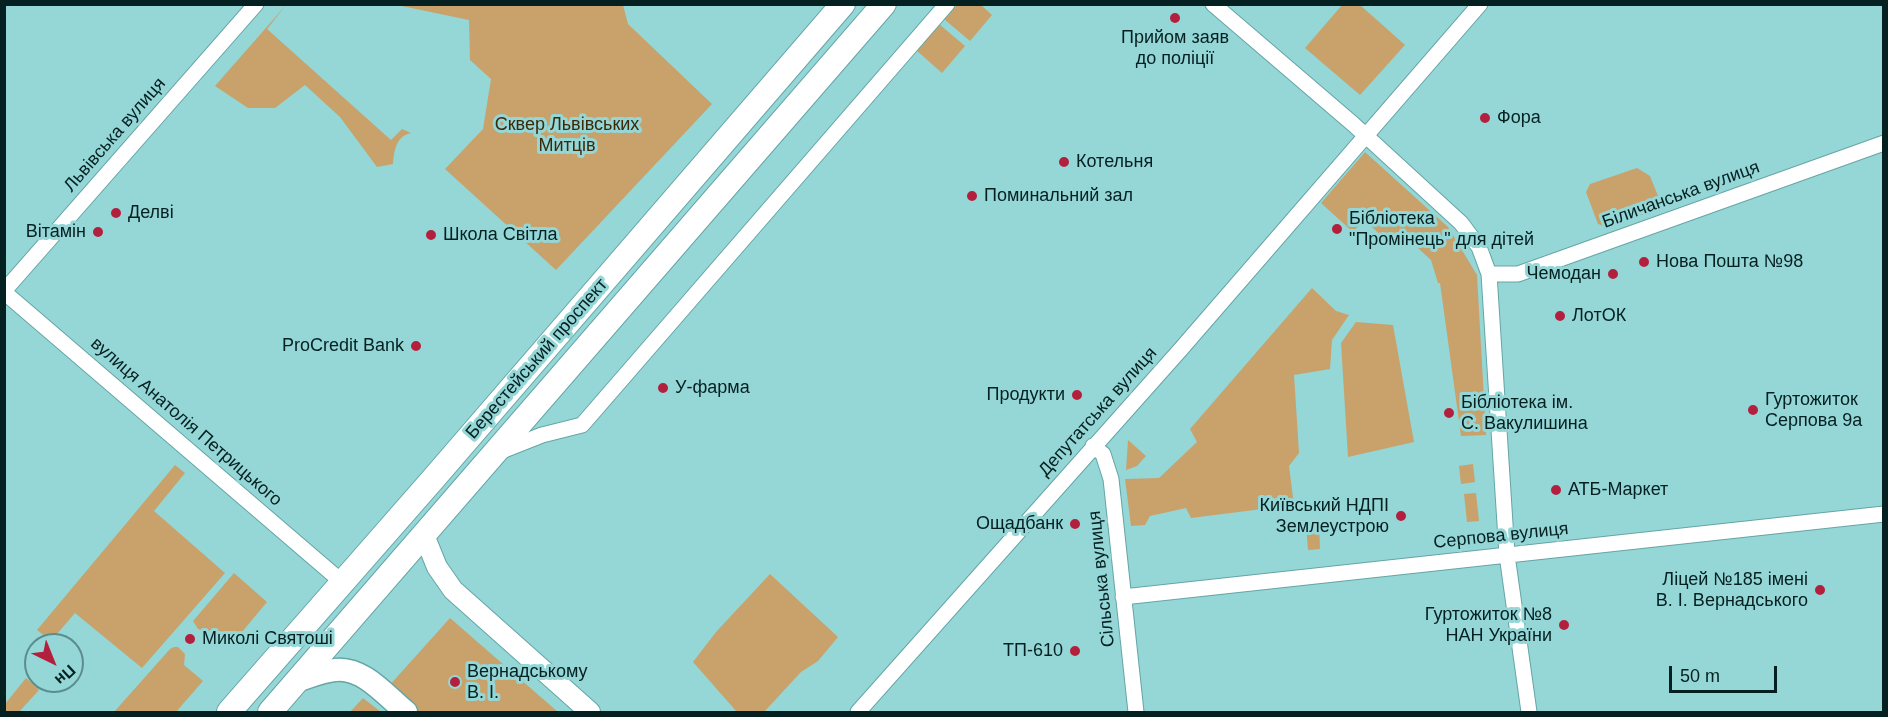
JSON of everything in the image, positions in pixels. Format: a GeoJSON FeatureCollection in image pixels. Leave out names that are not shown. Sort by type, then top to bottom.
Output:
{"type":"FeatureCollection","features":[{"type":"Feature","properties":{"kind":"main road","name":"Берестейський проспект"},"geometry":{"type":"LineString","coordinates":[[229,712],[843,4]]}},
{"type":"Feature","properties":{"kind":"main road","name":"Берестейський проспект"},"geometry":{"type":"LineString","coordinates":[[270,712],[884,4]]}},
{"type":"Feature","properties":{"kind":"main road"},"geometry":{"type":"LineString","coordinates":[[299,680],[338,669],[354,672],[365,678],[406,712]]}},
{"type":"Feature","properties":{"kind":"street","name":"Львівська вулиця"},"geometry":{"type":"LineString","coordinates":[[4,291],[256,4]]}},
{"type":"Feature","properties":{"kind":"street","name":"Берестейський проспект"},"geometry":{"type":"LineString","coordinates":[[493,455],[542,435],[582,425],[946,4]]}},
{"type":"Feature","properties":{"kind":"street"},"geometry":{"type":"LineString","coordinates":[[1213,4],[1366,136],[1461,223],[1479,247],[1489,274],[1507,555],[1529,712]]}},
{"type":"Feature","properties":{"kind":"street","name":"Депутатська вулиця"},"geometry":{"type":"LineString","coordinates":[[858,712],[1480,4]]}},
{"type":"Feature","properties":{"kind":"street","name":"Біличанська вулиця"},"geometry":{"type":"LineString","coordinates":[[1489,274],[1518,274],[1884,143]]}},
{"type":"Feature","properties":{"kind":"street","name":"вулиця Анатолія Петрицького"},"geometry":{"type":"LineString","coordinates":[[4,291],[342,582]]}},
{"type":"Feature","properties":{"kind":"street","name":"Сільська вулиця"},"geometry":{"type":"LineString","coordinates":[[1093,446],[1103,454],[1111,478],[1136,712]]}},
{"type":"Feature","properties":{"kind":"street","name":"Серпова вулиця"},"geometry":{"type":"LineString","coordinates":[[1123,597],[1884,514]]}},
{"type":"Feature","properties":{"kind":"street"},"geometry":{"type":"LineString","coordinates":[[424,535],[437,567],[453,590],[590,712]]}},
{"type":"Feature","properties":{"kind":"green space"},"geometry":{"type":"Polygon","coordinates":[[[286,5],[267,29],[391,140],[402,129],[411,133],[399,141],[395,149],[393,164],[377,167],[340,117],[305,85],[275,108],[248,108],[215,86],[286,5]]]}},
{"type":"Feature","properties":{"kind":"green space","name":"Сквер Львівських Митців"},"geometry":{"type":"Polygon","coordinates":[[[397,5],[623,5],[628,24],[712,104],[556,270],[445,169],[483,129],[491,79],[470,60],[469,20],[397,5]]]}},
{"type":"Feature","properties":{"kind":"green space"},"geometry":{"type":"Polygon","coordinates":[[[957,5],[981,5],[992,15],[970,41],[944,19],[957,5]]]}},
{"type":"Feature","properties":{"kind":"green space"},"geometry":{"type":"Polygon","coordinates":[[[1342,5],[1360,5],[1405,45],[1360,95],[1305,48],[1342,5]]]}},
{"type":"Feature","properties":{"kind":"green space"},"geometry":{"type":"Polygon","coordinates":[[[939,24],[965,46],[942,73],[916,50],[939,24]]]}},
{"type":"Feature","properties":{"kind":"green space"},"geometry":{"type":"Polygon","coordinates":[[[1365,152],[1448,227],[1477,275],[1486,435],[1461,436],[1440,283],[1438,283],[1431,260],[1406,237],[1393,246],[1364,220],[1353,232],[1321,203],[1365,152]]]}},
{"type":"Feature","properties":{"kind":"green space"},"geometry":{"type":"Polygon","coordinates":[[[1637,168],[1650,176],[1660,201],[1656,210],[1607,227],[1598,224],[1586,192],[1590,184],[1637,168]]]}},
{"type":"Feature","properties":{"kind":"green space"},"geometry":{"type":"Polygon","coordinates":[[[1312,288],[1336,311],[1349,315],[1332,340],[1330,369],[1294,375],[1299,453],[1289,466],[1294,505],[1191,518],[1186,508],[1150,516],[1145,525],[1131,526],[1125,479],[1159,478],[1197,442],[1190,429],[1312,288]]]}},
{"type":"Feature","properties":{"kind":"green space"},"geometry":{"type":"Polygon","coordinates":[[[1356,322],[1393,325],[1414,442],[1348,457],[1341,343],[1356,322]]]}},
{"type":"Feature","properties":{"kind":"green space"},"geometry":{"type":"Polygon","coordinates":[[[1128,440],[1146,456],[1137,466],[1126,470],[1128,440]]]}},
{"type":"Feature","properties":{"kind":"green space"},"geometry":{"type":"Polygon","coordinates":[[[1473,464],[1475,482],[1461,484],[1459,466],[1473,464]]]}},
{"type":"Feature","properties":{"kind":"green space"},"geometry":{"type":"Polygon","coordinates":[[[175,465],[185,473],[154,511],[225,573],[142,668],[75,613],[58,633],[41,633],[37,630],[175,465]]]}},
{"type":"Feature","properties":{"kind":"green space"},"geometry":{"type":"Polygon","coordinates":[[[1476,493],[1479,521],[1467,522],[1464,494],[1476,493]]]}},
{"type":"Feature","properties":{"kind":"green space"},"geometry":{"type":"Polygon","coordinates":[[[1319,524],[1320,549],[1308,550],[1306,525],[1319,524]]]}},
{"type":"Feature","properties":{"kind":"green space"},"geometry":{"type":"Polygon","coordinates":[[[234,573],[267,602],[232,644],[214,629],[206,632],[198,629],[193,621],[234,573]]]}},
{"type":"Feature","properties":{"kind":"green space"},"geometry":{"type":"Polygon","coordinates":[[[770,574],[838,637],[818,661],[801,672],[764,712],[737,712],[693,662],[716,632],[770,574]]]}},
{"type":"Feature","properties":{"kind":"green space"},"geometry":{"type":"Polygon","coordinates":[[[450,618],[558,712],[417,712],[388,687],[450,618]]]}},
{"type":"Feature","properties":{"kind":"green space"},"geometry":{"type":"Polygon","coordinates":[[[178,647],[185,654],[184,665],[203,681],[176,712],[114,712],[170,649],[178,647]]]}},
{"type":"Feature","properties":{"kind":"green space"},"geometry":{"type":"Polygon","coordinates":[[[24,680],[24,693],[36,693],[19,712],[5,712],[5,704],[24,680]]]}},
{"type":"Feature","properties":{"kind":"green space"},"geometry":{"type":"Polygon","coordinates":[[[363,698],[381,712],[350,712],[363,698]]]}},
{"type":"Feature","properties":{"kind":"place","name":"Прийом заяв до поліції"},"geometry":{"type":"Point","coordinates":[1175,18]}},
{"type":"Feature","properties":{"kind":"place","name":"Фора"},"geometry":{"type":"Point","coordinates":[1485,118]}},
{"type":"Feature","properties":{"kind":"place","name":"Котельня"},"geometry":{"type":"Point","coordinates":[1064,162]}},
{"type":"Feature","properties":{"kind":"place","name":"Поминальний зал"},"geometry":{"type":"Point","coordinates":[972,196]}},
{"type":"Feature","properties":{"kind":"place","name":"Делві"},"geometry":{"type":"Point","coordinates":[116,213]}},
{"type":"Feature","properties":{"kind":"place","name":"Бібліотека \"Промінець\" для дітей"},"geometry":{"type":"Point","coordinates":[1337,229]}},
{"type":"Feature","properties":{"kind":"place","name":"Вітамін"},"geometry":{"type":"Point","coordinates":[98,232]}},
{"type":"Feature","properties":{"kind":"place","name":"Школа Світла"},"geometry":{"type":"Point","coordinates":[431,235]}},
{"type":"Feature","properties":{"kind":"place","name":"Нова Пошта №98"},"geometry":{"type":"Point","coordinates":[1644,262]}},
{"type":"Feature","properties":{"kind":"place","name":"Чемодан"},"geometry":{"type":"Point","coordinates":[1613,274]}},
{"type":"Feature","properties":{"kind":"place","name":"ЛотОК"},"geometry":{"type":"Point","coordinates":[1560,316]}},
{"type":"Feature","properties":{"kind":"place","name":"ProCredit Bank"},"geometry":{"type":"Point","coordinates":[416,346]}},
{"type":"Feature","properties":{"kind":"place","name":"У-фарма"},"geometry":{"type":"Point","coordinates":[663,388]}},
{"type":"Feature","properties":{"kind":"place","name":"Продукти"},"geometry":{"type":"Point","coordinates":[1077,395]}},
{"type":"Feature","properties":{"kind":"place","name":"Гуртожиток Серпова 9а"},"geometry":{"type":"Point","coordinates":[1753,410]}},
{"type":"Feature","properties":{"kind":"place","name":"Бібліотека ім. С. Вакулишина"},"geometry":{"type":"Point","coordinates":[1449,413]}},
{"type":"Feature","properties":{"kind":"place","name":"АТБ-Маркет"},"geometry":{"type":"Point","coordinates":[1556,490]}},
{"type":"Feature","properties":{"kind":"place","name":"Київський НДПІ Землеустрою"},"geometry":{"type":"Point","coordinates":[1401,516]}},
{"type":"Feature","properties":{"kind":"place","name":"Ощадбанк"},"geometry":{"type":"Point","coordinates":[1075,524]}},
{"type":"Feature","properties":{"kind":"place","name":"Ліцей №185 імені В. І. Вернадського"},"geometry":{"type":"Point","coordinates":[1820,590]}},
{"type":"Feature","properties":{"kind":"place","name":"Гуртожиток №8 НАН України"},"geometry":{"type":"Point","coordinates":[1564,625]}},
{"type":"Feature","properties":{"kind":"place","name":"Миколі Святоші"},"geometry":{"type":"Point","coordinates":[190,639]}},
{"type":"Feature","properties":{"kind":"place","name":"ТП-610"},"geometry":{"type":"Point","coordinates":[1075,651]}},
{"type":"Feature","properties":{"kind":"place","name":"Вернадському В. І."},"geometry":{"type":"Point","coordinates":[455,682]}}]}
